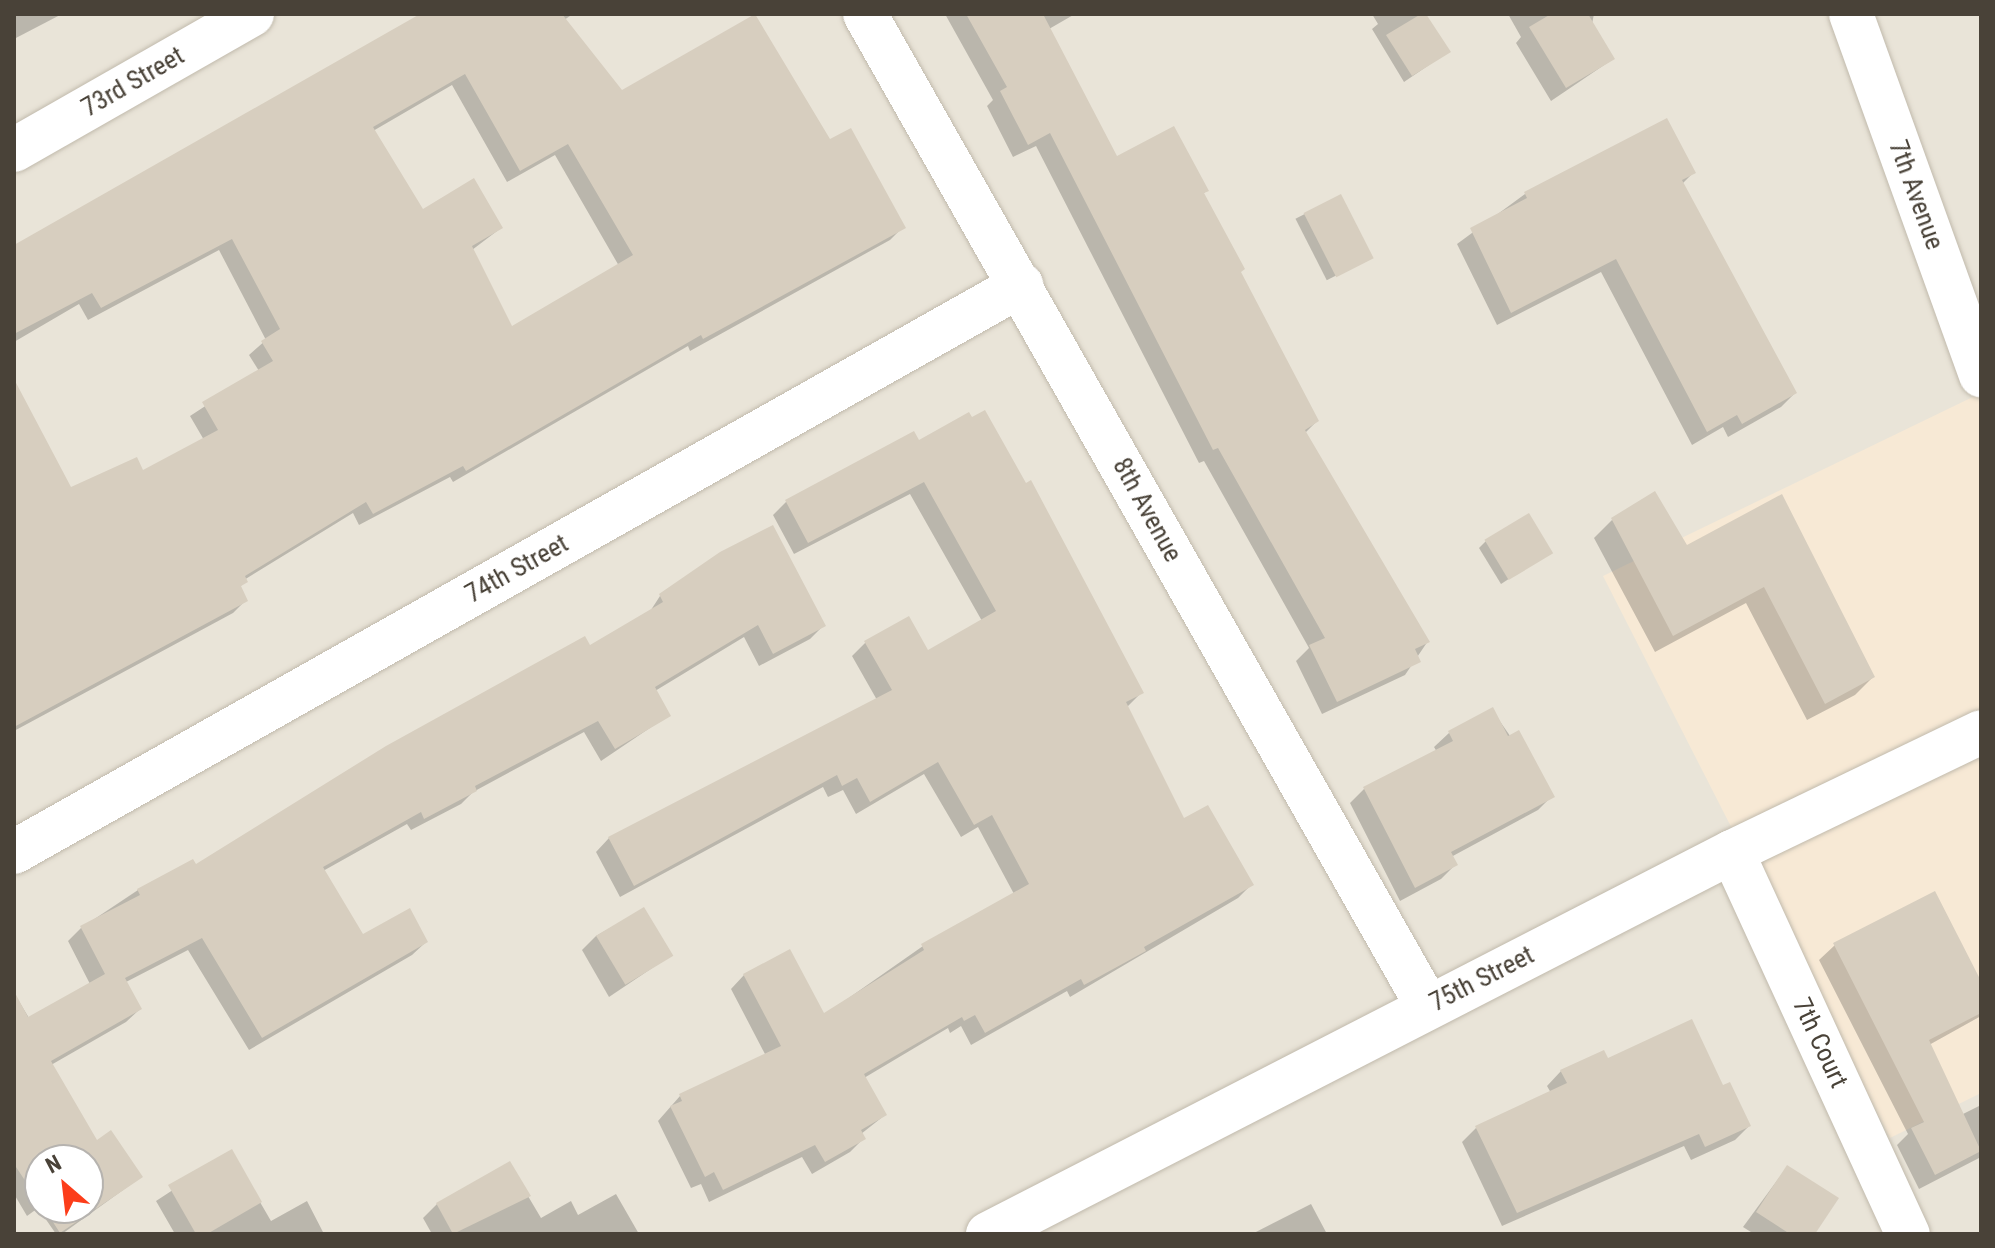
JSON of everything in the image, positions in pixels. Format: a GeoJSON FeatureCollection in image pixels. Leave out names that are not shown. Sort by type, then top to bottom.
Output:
{"type":"FeatureCollection","features":[{"type":"Feature","properties":{"kind":"street","name":"73rd Street"},"geometry":{"type":"LineString","coordinates":[[14,150],[252,14]]}},
{"type":"Feature","properties":{"kind":"street","name":"8th Avenue"},"geometry":{"type":"LineString","coordinates":[[865,14],[1428,1007]]}},
{"type":"Feature","properties":{"kind":"street","name":"7th Avenue"},"geometry":{"type":"LineString","coordinates":[[1853,15],[1981,375]]}},
{"type":"Feature","properties":{"kind":"street","name":"74th Street"},"geometry":{"type":"LineString","coordinates":[[14,852],[1021,285]]}},
{"type":"Feature","properties":{"kind":"street","name":"75th Street"},"geometry":{"type":"LineString","coordinates":[[988,1234],[1732,852],[1981,732]]}},
{"type":"Feature","properties":{"kind":"street","name":"7th Court"},"geometry":{"type":"LineString","coordinates":[[1732,852],[1908,1234]]}},
{"type":"Feature","properties":{"kind":"shaded area"},"geometry":{"type":"Polygon","coordinates":[[[14,14],[1981,14],[1981,1234],[14,1234],[14,14]]]}},
{"type":"Feature","properties":{"kind":"shaded area"},"geometry":{"type":"Polygon","coordinates":[[[1981,393],[1981,1093],[1890,1138],[1603,576],[1981,393]]]}},
{"type":"Feature","properties":{"kind":"building"},"geometry":{"type":"Polygon","coordinates":[[[420,14],[562,14],[622,90],[755,14],[830,139],[851,128],[906,228],[703,339],[701,335],[466,471],[463,466],[373,514],[366,502],[245,576],[248,582],[241,586],[248,601],[14,727],[14,379],[71,487],[137,457],[143,470],[218,430],[202,402],[273,361],[261,341],[280,329],[232,239],[101,308],[92,293],[14,334],[14,245],[420,14]],[[465,74],[373,127],[423,209],[474,178],[503,228],[472,246],[512,326],[633,255],[568,144],[520,171],[465,74]]]}},
{"type":"Feature","properties":{"kind":"building"},"geometry":{"type":"Polygon","coordinates":[[[966,14],[1043,14],[1117,156],[1174,126],[1209,191],[1204,193],[1245,269],[1241,272],[1319,421],[1305,430],[1430,642],[1415,649],[1421,662],[1337,702],[1309,645],[1325,638],[1218,448],[1213,450],[1050,133],[1028,145],[1000,91],[1007,87],[966,14]]]}},
{"type":"Feature","properties":{"kind":"building"},"geometry":{"type":"Polygon","coordinates":[[[1426,14],[1451,52],[1412,76],[1386,35],[1426,14]]]}},
{"type":"Feature","properties":{"kind":"building"},"geometry":{"type":"Polygon","coordinates":[[[1551,14],[1588,14],[1615,59],[1566,88],[1529,27],[1551,14]]]}},
{"type":"Feature","properties":{"kind":"building"},"geometry":{"type":"Polygon","coordinates":[[[1667,118],[1696,173],[1682,180],[1797,393],[1742,424],[1737,415],[1707,432],[1616,259],[1511,313],[1470,228],[1527,198],[1524,192],[1667,118]]]}},
{"type":"Feature","properties":{"kind":"building"},"geometry":{"type":"Polygon","coordinates":[[[1341,194],[1374,258],[1336,277],[1304,213],[1341,194]]]}},
{"type":"Feature","properties":{"kind":"building"},"geometry":{"type":"Polygon","coordinates":[[[985,410],[1026,483],[1031,480],[1144,693],[1126,702],[1184,818],[1208,805],[1254,885],[1144,947],[1146,951],[1084,985],[1081,979],[985,1033],[975,1015],[964,1021],[962,1017],[864,1074],[887,1115],[861,1130],[866,1139],[825,1162],[815,1145],[723,1190],[714,1172],[705,1177],[670,1106],[682,1101],[679,1094],[781,1046],[743,974],[790,949],[824,1013],[924,950],[921,944],[1029,884],[992,815],[974,825],[938,762],[870,802],[857,778],[842,786],[837,775],[634,886],[608,837],[892,690],[864,641],[909,616],[928,650],[996,611],[924,482],[808,543],[785,500],[914,431],[919,440],[969,412],[972,417],[985,410]]]}},
{"type":"Feature","properties":{"kind":"building"},"geometry":{"type":"Polygon","coordinates":[[[1655,491],[1687,545],[1782,494],[1875,677],[1825,704],[1764,587],[1673,636],[1611,518],[1655,491]]]}},
{"type":"Feature","properties":{"kind":"building"},"geometry":{"type":"Polygon","coordinates":[[[1529,513],[1553,553],[1509,580],[1484,540],[1529,513]]]}},
{"type":"Feature","properties":{"kind":"building"},"geometry":{"type":"Polygon","coordinates":[[[773,525],[826,626],[773,654],[758,625],[655,687],[671,716],[615,749],[598,721],[475,786],[477,791],[424,819],[421,812],[323,867],[363,934],[410,908],[428,942],[262,1038],[202,938],[125,978],[142,1009],[51,1061],[97,1140],[111,1130],[143,1177],[104,1203],[104,1144],[24,1144],[24,1179],[14,1164],[14,991],[28,1017],[105,974],[80,926],[140,895],[137,889],[193,859],[196,864],[386,746],[585,636],[590,645],[663,602],[659,594],[720,552],[773,525]]]}},
{"type":"Feature","properties":{"kind":"building"},"geometry":{"type":"Polygon","coordinates":[[[1493,707],[1508,736],[1519,730],[1555,797],[1451,852],[1458,865],[1415,888],[1363,787],[1453,741],[1448,731],[1493,707]]]}},
{"type":"Feature","properties":{"kind":"building"},"geometry":{"type":"Polygon","coordinates":[[[1935,891],[1981,981],[1981,1013],[1929,1040],[1981,1151],[1935,1175],[1911,1128],[1924,1122],[1833,943],[1935,891]]]}},
{"type":"Feature","properties":{"kind":"building"},"geometry":{"type":"Polygon","coordinates":[[[644,907],[673,956],[625,985],[596,936],[644,907]]]}},
{"type":"Feature","properties":{"kind":"building"},"geometry":{"type":"Polygon","coordinates":[[[1692,1019],[1723,1085],[1730,1082],[1751,1126],[1705,1147],[1699,1134],[1517,1213],[1475,1126],[1567,1083],[1560,1070],[1604,1050],[1608,1058],[1692,1019]]]}},
{"type":"Feature","properties":{"kind":"building"},"geometry":{"type":"Polygon","coordinates":[[[232,1149],[262,1202],[207,1234],[196,1234],[168,1185],[232,1149]]]}},
{"type":"Feature","properties":{"kind":"building"},"geometry":{"type":"Polygon","coordinates":[[[510,1161],[531,1196],[453,1234],[436,1203],[510,1161]]]}},
{"type":"Feature","properties":{"kind":"building"},"geometry":{"type":"Polygon","coordinates":[[[1787,1165],[1839,1198],[1815,1234],[1790,1234],[1756,1212],[1787,1165]]]}},
{"type":"Feature","properties":{"kind":"building"},"geometry":{"type":"Polygon","coordinates":[[[54,1224],[73,1224],[60,1233],[54,1224]]]}}]}
